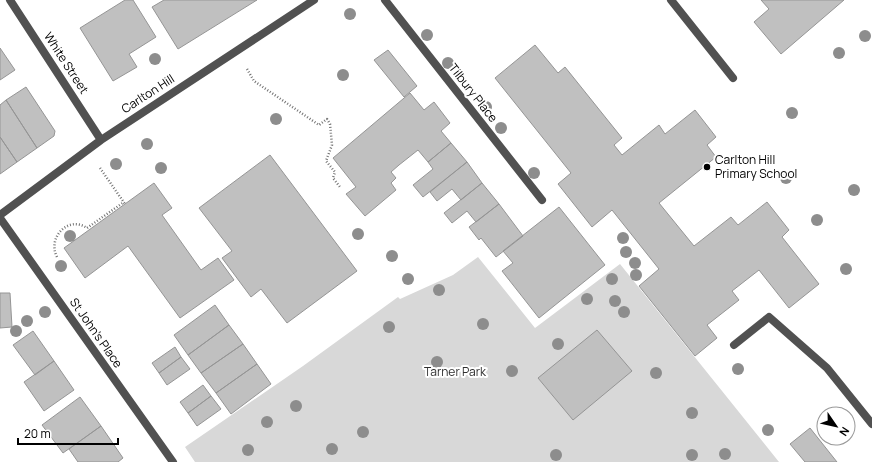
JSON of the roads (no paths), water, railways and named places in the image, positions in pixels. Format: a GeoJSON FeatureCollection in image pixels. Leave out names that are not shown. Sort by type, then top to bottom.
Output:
{"type":"FeatureCollection","features":[{"type":"Feature","properties":{"kind":"street","name":"White Street"},"geometry":{"type":"LineString","coordinates":[[10,0],[101,140]]}},
{"type":"Feature","properties":{"kind":"street","name":"Carlton Hill"},"geometry":{"type":"LineString","coordinates":[[0,215],[101,140],[314,0]]}},
{"type":"Feature","properties":{"kind":"street","name":"Tilbury Place"},"geometry":{"type":"LineString","coordinates":[[384,0],[542,200]]}},
{"type":"Feature","properties":{"kind":"street"},"geometry":{"type":"LineString","coordinates":[[671,0],[734,78]]}},
{"type":"Feature","properties":{"kind":"street","name":"St John's Place"},"geometry":{"type":"LineString","coordinates":[[0,218],[173,462]]}},
{"type":"Feature","properties":{"kind":"street"},"geometry":{"type":"LineString","coordinates":[[734,346],[769,317],[827,368],[872,424]]}},
{"type":"Feature","properties":{"kind":"place","name":"Carlton Hill Primary School"},"geometry":{"type":"Point","coordinates":[707,167]}},
{"type":"Feature","properties":{"kind":"park label","name":"Tarner Park"},"geometry":{"type":"Point","coordinates":[455,372]}}]}
